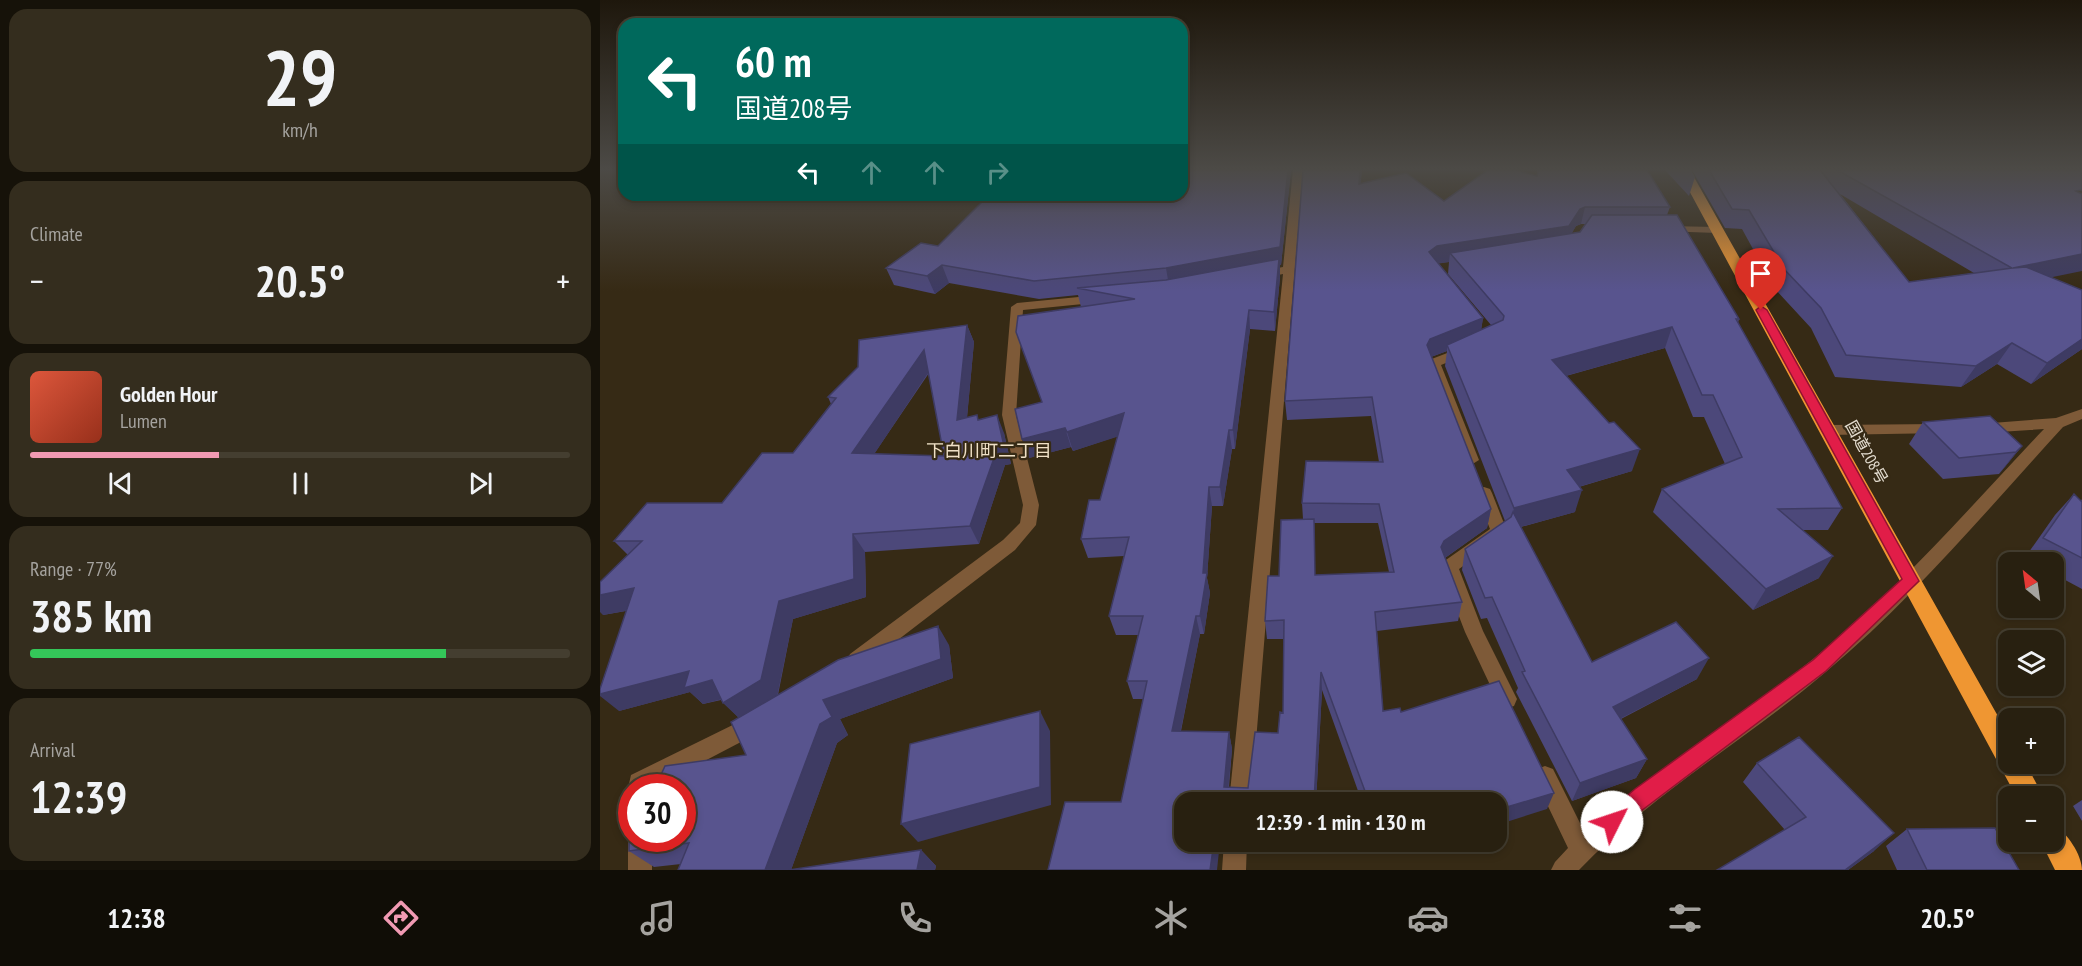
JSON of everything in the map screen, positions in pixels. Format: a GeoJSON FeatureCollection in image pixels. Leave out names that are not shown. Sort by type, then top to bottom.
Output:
{"type":"FeatureCollection","features":[{"type":"Feature","properties":{"kind":"highway","name":"国道208号"},"geometry":{"type":"LineString","coordinates":[[1706,211],[1998,740]]}},
{"type":"Feature","properties":{"kind":"highway"},"geometry":{"type":"LineString","coordinates":[[2060,852],[2070,870]]}},
{"type":"Feature","properties":{"kind":"street"},"geometry":{"type":"LineString","coordinates":[[1241,792],[1295,211]]}},
{"type":"Feature","properties":{"kind":"street"},"geometry":{"type":"LineString","coordinates":[[1649,229],[1717,230]]}},
{"type":"Feature","properties":{"kind":"street"},"geometry":{"type":"LineString","coordinates":[[1246,277],[1290,269]]}},
{"type":"Feature","properties":{"kind":"street"},"geometry":{"type":"LineString","coordinates":[[839,673],[1010,545],[1028,525],[1031,505],[1009,415],[1017,307],[1111,298]]}},
{"type":"Feature","properties":{"kind":"street"},"geometry":{"type":"LineString","coordinates":[[1482,343],[1434,363],[1499,531],[1449,567],[1474,632],[1515,715]]}},
{"type":"Feature","properties":{"kind":"street"},"geometry":{"type":"LineString","coordinates":[[1828,430],[1965,428],[2058,423],[2082,414]]}},
{"type":"Feature","properties":{"kind":"street"},"geometry":{"type":"LineString","coordinates":[[1563,870],[1581,849],[1642,796],[1820,666],[1911,581],[2058,423]]}},
{"type":"Feature","properties":{"kind":"street"},"geometry":{"type":"LineString","coordinates":[[658,774],[730,739],[769,715]]}},
{"type":"Feature","properties":{"kind":"street"},"geometry":{"type":"LineString","coordinates":[[1540,766],[1581,849]]}},
{"type":"Feature","properties":{"kind":"street"},"geometry":{"type":"LineString","coordinates":[[640,852],[640,870]]}},
{"type":"Feature","properties":{"kind":"street"},"geometry":{"type":"LineString","coordinates":[[1233,870],[1235,852]]}},
{"type":"Feature","properties":{"kind":"building"},"geometry":{"type":"Polygon","coordinates":[[[973,211],[1284,211],[1280,247],[1166,268],[1034,281],[942,265],[927,276],[886,268],[921,243],[938,246],[973,211]]]}},
{"type":"Feature","properties":{"kind":"building"},"geometry":{"type":"Polygon","coordinates":[[[1300,211],[1579,211],[1569,226],[1437,246],[1429,252],[1483,318],[1430,339],[1427,345],[1491,509],[1444,541],[1441,547],[1462,602],[1375,612],[1383,711],[1400,708],[1401,712],[1499,681],[1554,793],[1507,807],[1507,792],[1365,792],[1321,672],[1315,792],[1174,792],[1174,852],[1213,852],[1210,870],[1048,870],[1065,802],[1121,802],[1147,681],[1127,681],[1143,616],[1109,616],[1129,537],[1081,539],[1089,500],[1100,500],[1124,413],[1067,432],[1065,428],[1022,439],[1015,409],[1042,402],[1016,332],[1018,316],[1135,299],[1077,288],[1166,280],[1279,259],[1274,312],[1249,310],[1233,430],[1229,430],[1220,487],[1209,487],[1203,573],[1207,573],[1200,616],[1196,616],[1172,731],[1229,732],[1224,787],[1248,788],[1255,732],[1278,733],[1280,712],[1283,713],[1284,620],[1265,621],[1268,576],[1279,576],[1281,520],[1314,519],[1315,575],[1394,572],[1379,504],[1302,503],[1306,461],[1383,462],[1372,397],[1285,401],[1300,211]]]}},
{"type":"Feature","properties":{"kind":"building"},"geometry":{"type":"Polygon","coordinates":[[[1749,211],[1852,211],[1909,282],[2012,268],[1910,211],[2082,211],[2082,254],[2013,268],[2026,267],[2082,290],[2082,339],[2047,363],[2012,343],[1976,366],[1846,355],[1821,308],[1784,269],[1749,211]]]}},
{"type":"Feature","properties":{"kind":"building"},"geometry":{"type":"Polygon","coordinates":[[[1592,215],[1677,215],[1739,319],[1736,319],[1842,508],[1778,509],[1833,556],[1766,589],[1662,489],[1742,457],[1713,395],[1702,395],[1672,327],[1552,360],[1609,423],[1614,422],[1640,449],[1567,470],[1582,490],[1514,508],[1447,345],[1503,320],[1504,316],[1450,253],[1580,232],[1592,215]]]}},
{"type":"Feature","properties":{"kind":"building"},"geometry":{"type":"Polygon","coordinates":[[[967,325],[957,420],[977,415],[978,420],[997,415],[1004,446],[998,447],[970,526],[853,534],[854,579],[779,601],[761,680],[723,703],[712,680],[684,688],[689,671],[600,694],[634,588],[600,595],[600,582],[642,541],[614,541],[647,503],[722,503],[762,453],[793,453],[836,398],[828,397],[858,367],[859,340],[967,325]],[[924,350],[852,453],[944,456],[924,350]]]}},
{"type":"Feature","properties":{"kind":"building"},"geometry":{"type":"Polygon","coordinates":[[[1990,416],[2022,446],[2016,452],[1959,458],[1923,422],[1990,416]]]}},
{"type":"Feature","properties":{"kind":"building"},"geometry":{"type":"Polygon","coordinates":[[[2074,494],[2082,502],[2082,558],[2043,538],[2074,494]]]}},
{"type":"Feature","properties":{"kind":"building"},"geometry":{"type":"Polygon","coordinates":[[[1513,512],[1592,662],[1676,622],[1709,658],[1613,707],[1647,759],[1580,783],[1522,672],[1525,671],[1492,597],[1485,598],[1465,549],[1511,517],[1513,512]]]}},
{"type":"Feature","properties":{"kind":"building"},"geometry":{"type":"Polygon","coordinates":[[[938,626],[941,659],[823,700],[832,717],[820,724],[765,870],[678,870],[685,852],[696,852],[696,774],[661,774],[665,766],[746,755],[731,722],[838,660],[938,626]]]}},
{"type":"Feature","properties":{"kind":"building"},"geometry":{"type":"Polygon","coordinates":[[[1040,711],[1040,787],[901,824],[910,744],[1040,711]]]}},
{"type":"Feature","properties":{"kind":"building"},"geometry":{"type":"Polygon","coordinates":[[[1799,737],[1894,833],[1845,870],[1717,870],[1806,817],[1757,763],[1799,737]]]}},
{"type":"Feature","properties":{"kind":"building"},"geometry":{"type":"Polygon","coordinates":[[[1995,828],[1998,833],[1998,852],[2009,852],[2019,870],[1927,870],[1907,829],[1995,828]]]}},
{"type":"Feature","properties":{"kind":"building"},"geometry":{"type":"Polygon","coordinates":[[[921,850],[917,870],[789,870],[921,850]]]}},
{"type":"Feature","properties":{"kind":"district","name":"下白川町二丁目"},"geometry":{"type":"Point","coordinates":[989,451]}},
{"type":"Feature","properties":{"kind":"route"},"geometry":{"type":"LineString","coordinates":[[1612,822],[1642,796],[1820,666],[1911,581],[1761,310]]}}]}
